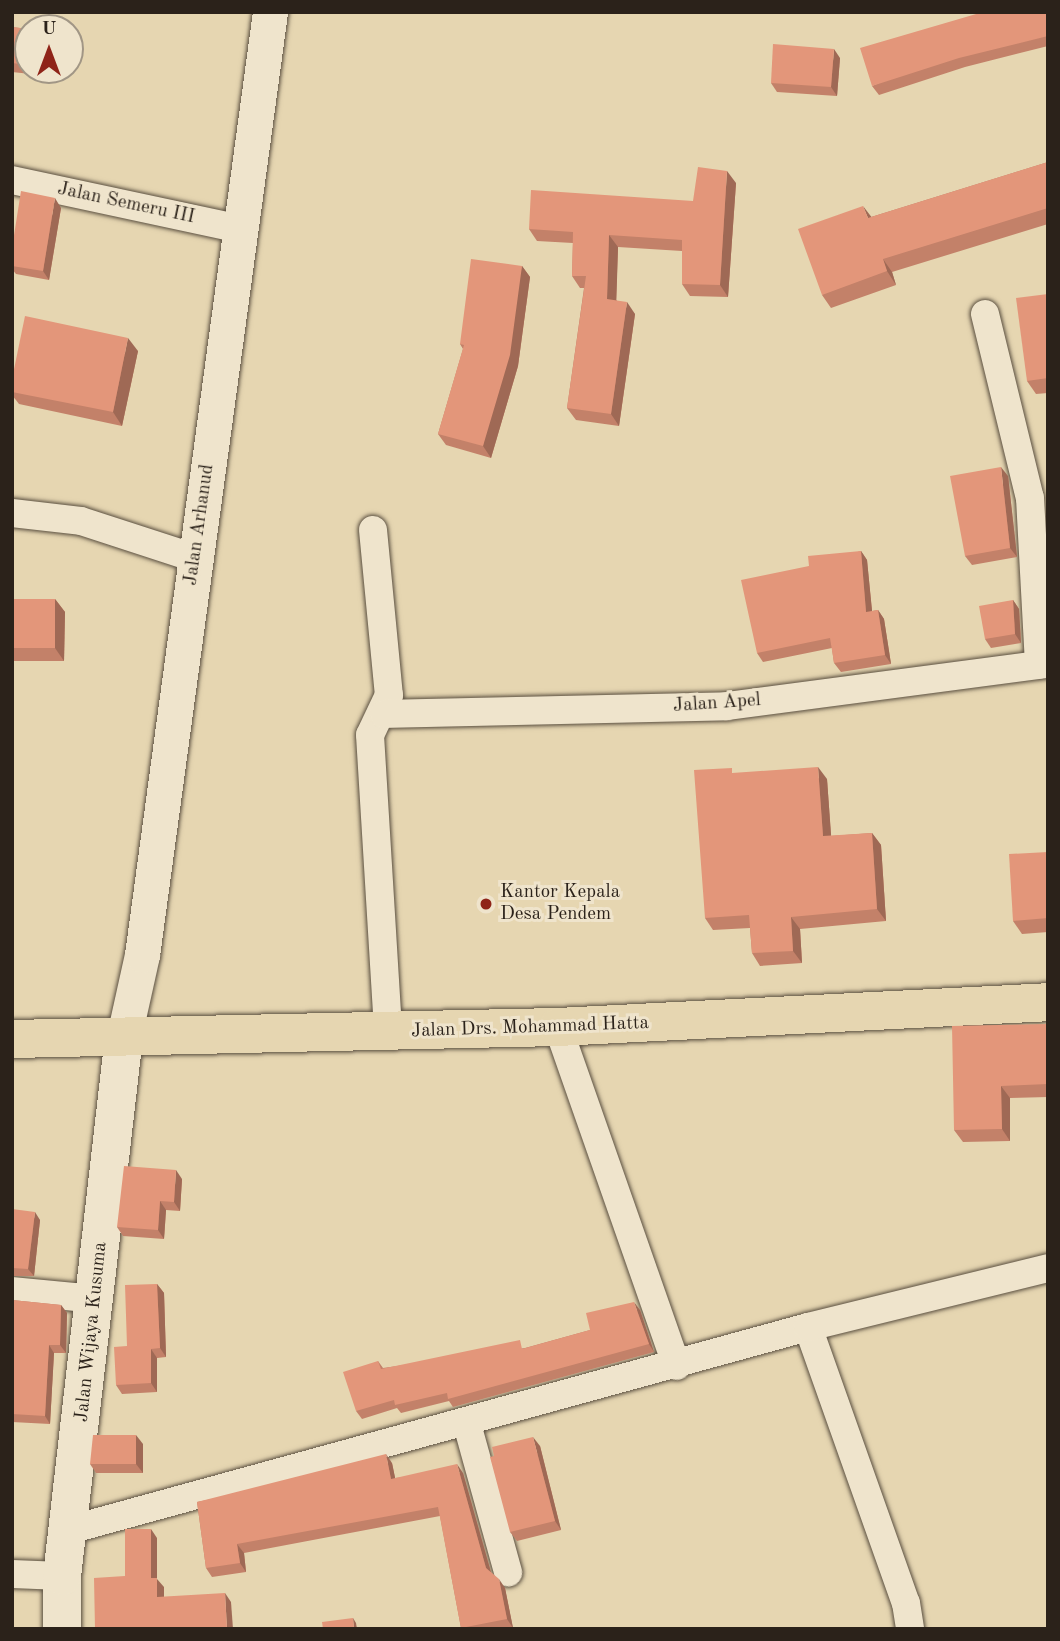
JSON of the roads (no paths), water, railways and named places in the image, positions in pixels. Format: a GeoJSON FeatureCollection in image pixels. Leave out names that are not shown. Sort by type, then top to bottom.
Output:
{"type":"FeatureCollection","features":[{"type":"Feature","properties":{"kind":"main road","name":"Jalan Drs. Mohammad Hatta"},"geometry":{"type":"LineString","coordinates":[[12,1038],[558,1027],[1048,1003]]}},
{"type":"Feature","properties":{"kind":"main road","name":"Jalan Wijaya Kusuma"},"geometry":{"type":"LineString","coordinates":[[61,1629],[61,1576],[97,1299],[124,1036]]}},
{"type":"Feature","properties":{"kind":"street","name":"Jalan Arhanud"},"geometry":{"type":"LineString","coordinates":[[124,1036],[142,955],[270,12]]}},
{"type":"Feature","properties":{"kind":"street","name":"Jalan Semeru III"},"geometry":{"type":"LineString","coordinates":[[12,180],[240,229]]}},
{"type":"Feature","properties":{"kind":"street"},"geometry":{"type":"LineString","coordinates":[[985,314],[1030,498],[1043,664]]}},
{"type":"Feature","properties":{"kind":"street"},"geometry":{"type":"LineString","coordinates":[[12,513],[81,521],[195,558]]}},
{"type":"Feature","properties":{"kind":"street"},"geometry":{"type":"LineString","coordinates":[[373,530],[389,695],[384,714],[370,735],[388,1032]]}},
{"type":"Feature","properties":{"kind":"street","name":"Jalan Apel"},"geometry":{"type":"LineString","coordinates":[[384,714],[727,706],[1043,664]]}},
{"type":"Feature","properties":{"kind":"street"},"geometry":{"type":"LineString","coordinates":[[558,1027],[677,1366]]}},
{"type":"Feature","properties":{"kind":"street"},"geometry":{"type":"LineString","coordinates":[[69,1530],[298,1465],[467,1424],[808,1327],[1048,1268]]}},
{"type":"Feature","properties":{"kind":"street"},"geometry":{"type":"LineString","coordinates":[[12,1291],[97,1299]]}},
{"type":"Feature","properties":{"kind":"street"},"geometry":{"type":"LineString","coordinates":[[808,1327],[909,1620]]}},
{"type":"Feature","properties":{"kind":"street"},"geometry":{"type":"LineString","coordinates":[[467,1424],[508,1572]]}},
{"type":"Feature","properties":{"kind":"street"},"geometry":{"type":"LineString","coordinates":[[12,1574],[61,1576]]}},
{"type":"Feature","properties":{"kind":"place","name":"Kantor Kepala Desa Pendem"},"geometry":{"type":"Point","coordinates":[486,904]}}]}
